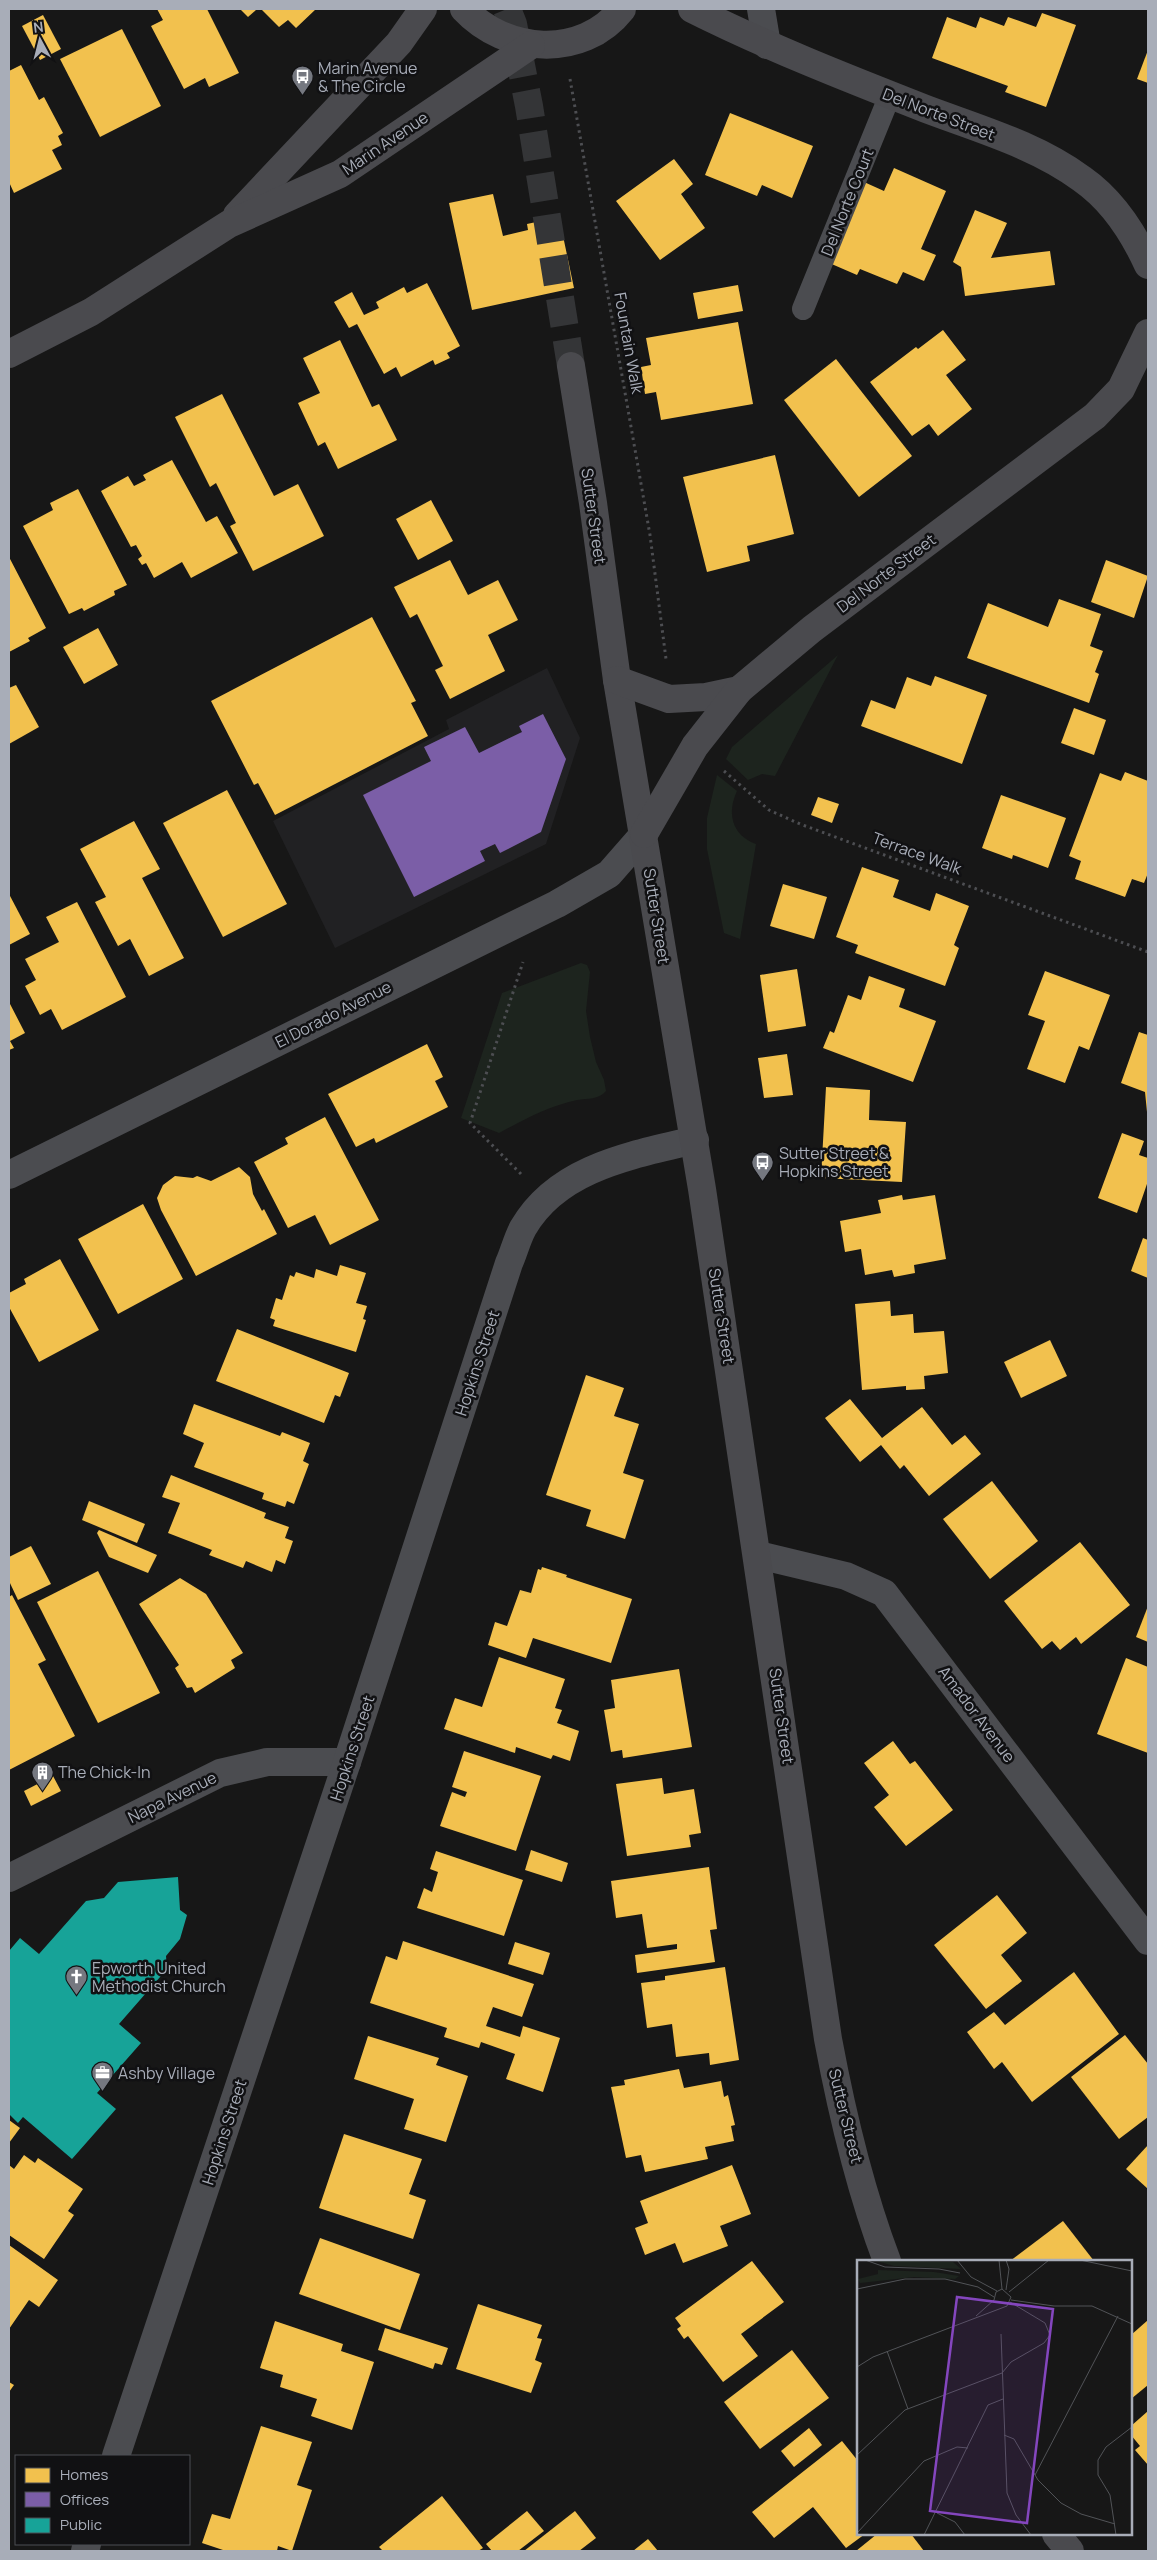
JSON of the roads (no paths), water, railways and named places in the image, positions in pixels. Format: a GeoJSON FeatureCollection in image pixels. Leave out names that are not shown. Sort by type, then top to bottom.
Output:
{"type":"FeatureCollection","features":[{"type":"Feature","properties":{"kind":"main road","name":"Marin Avenue"},"geometry":{"type":"LineString","coordinates":[[229,224],[399,43],[423,9]]}},
{"type":"Feature","properties":{"kind":"main road"},"geometry":{"type":"LineString","coordinates":[[464,9],[494,34],[531,45],[564,44],[583,38],[601,28],[622,9]]}},
{"type":"Feature","properties":{"kind":"main road","name":"Del Norte Street"},"geometry":{"type":"LineString","coordinates":[[692,9],[767,45],[890,95],[1034,150],[1082,179],[1110,205],[1135,236],[1148,265]]}},
{"type":"Feature","properties":{"kind":"main road","name":"Marin Avenue"},"geometry":{"type":"LineString","coordinates":[[9,354],[91,312],[229,224],[340,174],[531,45]]}},
{"type":"Feature","properties":{"kind":"main road","name":"Del Norte Street"},"geometry":{"type":"LineString","coordinates":[[644,834],[695,746],[739,690],[812,629],[1095,416],[1121,389],[1148,334]]}},
{"type":"Feature","properties":{"kind":"main road","name":"Sutter Street"},"geometry":{"type":"LineString","coordinates":[[571,366],[593,503],[617,680],[695,1140],[758,1555],[828,2039],[838,2094],[877,2235],[887,2260]]}},
{"type":"Feature","properties":{"kind":"main road"},"geometry":{"type":"LineString","coordinates":[[617,680],[669,699],[706,697],[739,690]]}},
{"type":"Feature","properties":{"kind":"main road"},"geometry":{"type":"LineString","coordinates":[[1057,2535],[1070,2551]]}},
{"type":"Feature","properties":{"kind":"street"},"geometry":{"type":"LineString","coordinates":[[761,9],[767,45]]}},
{"type":"Feature","properties":{"kind":"street","name":"El Dorado Avenue"},"geometry":{"type":"LineString","coordinates":[[9,1176],[432,964],[539,914],[609,874],[644,834]]}},
{"type":"Feature","properties":{"kind":"street","name":"Hopkins Street"},"geometry":{"type":"LineString","coordinates":[[116,2455],[347,1762],[509,1263],[523,1228],[545,1198],[583,1172],[626,1157],[695,1140]]}},
{"type":"Feature","properties":{"kind":"street","name":"Amador Avenue"},"geometry":{"type":"LineString","coordinates":[[758,1555],[846,1576],[884,1593],[1148,1941]]}},
{"type":"Feature","properties":{"kind":"street","name":"Napa Avenue"},"geometry":{"type":"LineString","coordinates":[[9,1878],[220,1773],[267,1762],[347,1762]]}},
{"type":"Feature","properties":{"kind":"lane","name":"Del Norte Court"},"geometry":{"type":"LineString","coordinates":[[803,309],[890,95]]}},
{"type":"Feature","properties":{"kind":"tunnel"},"geometry":{"type":"LineString","coordinates":[[507,9],[513,24],[529,106],[571,366]]}},
{"type":"Feature","properties":{"kind":"place","name":"Marin Avenue & The Circle"},"geometry":{"type":"Point","coordinates":[302,96]}},
{"type":"Feature","properties":{"kind":"place","name":"Sutter Street & Hopkins Street"},"geometry":{"type":"Point","coordinates":[763,1181]}},
{"type":"Feature","properties":{"kind":"place","name":"The Chick-In"},"geometry":{"type":"Point","coordinates":[42,1791]}},
{"type":"Feature","properties":{"kind":"place","name":"Epworth United Methodist Church"},"geometry":{"type":"Point","coordinates":[76,1996]}},
{"type":"Feature","properties":{"kind":"place","name":"Ashby Village"},"geometry":{"type":"Point","coordinates":[102,2092]}}]}
